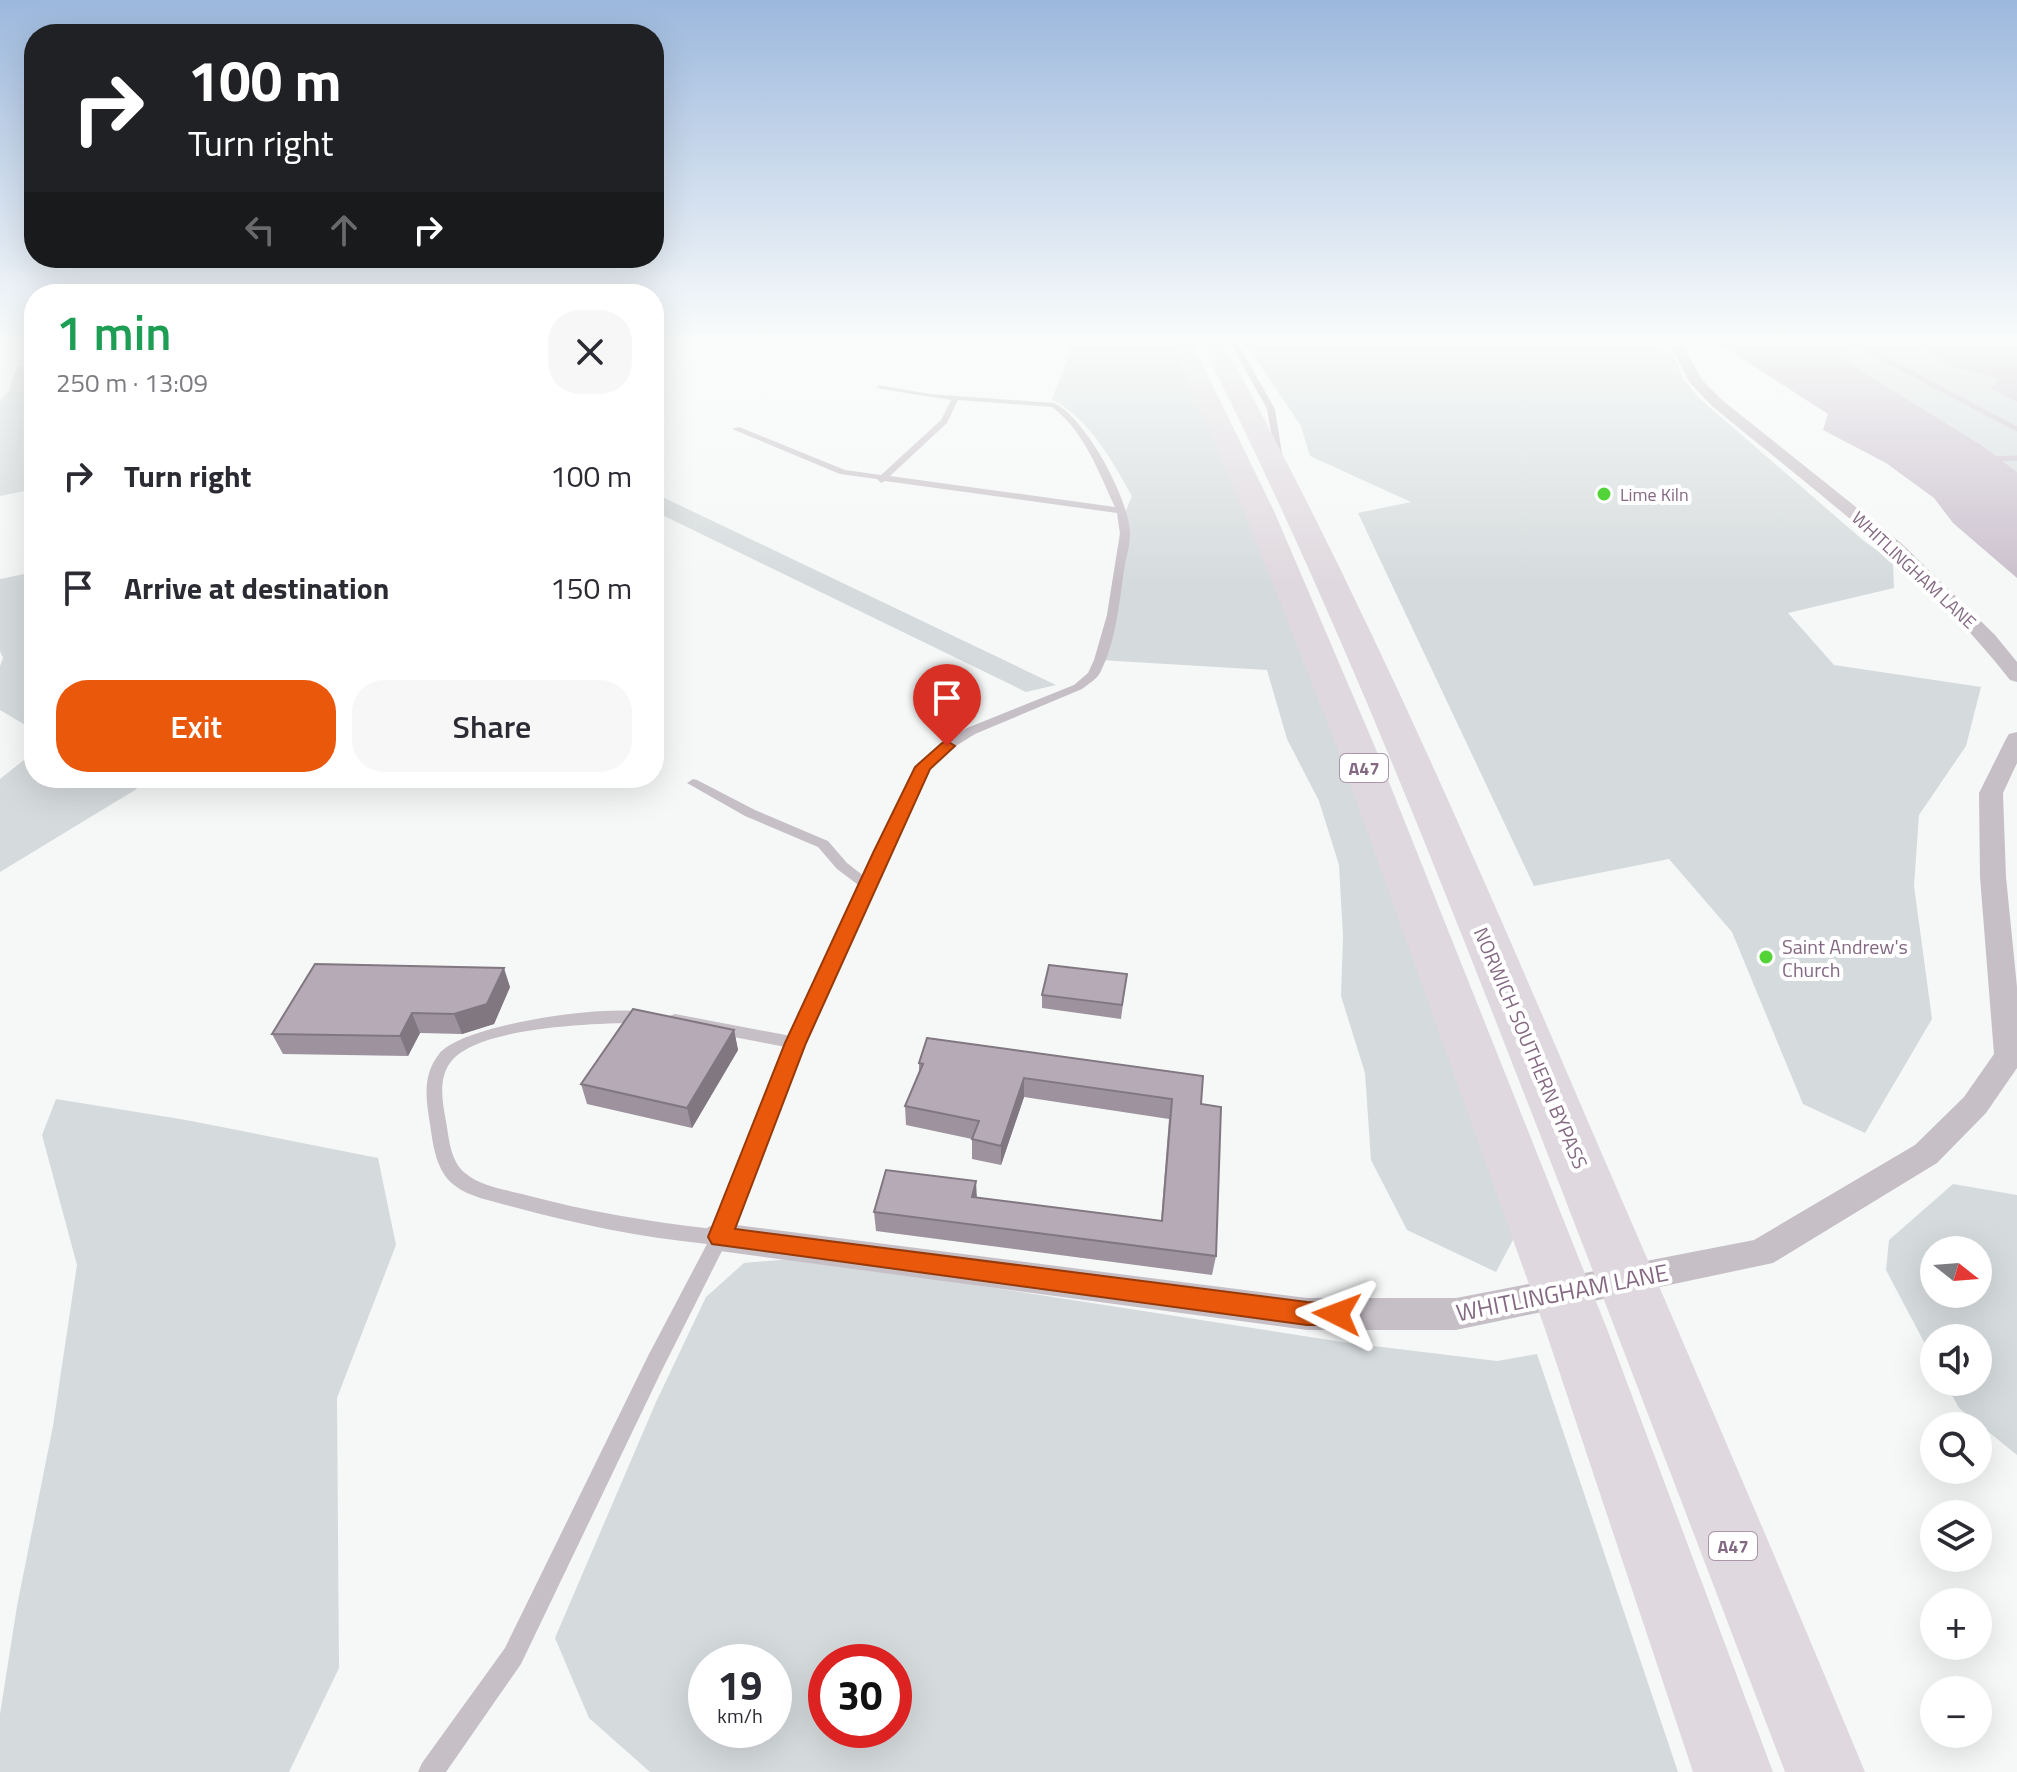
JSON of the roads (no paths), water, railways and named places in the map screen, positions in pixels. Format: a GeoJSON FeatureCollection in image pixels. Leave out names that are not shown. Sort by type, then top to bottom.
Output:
{"type":"FeatureCollection","features":[{"type":"Feature","properties":{"kind":"highway","name":"A47"},"geometry":{"type":"LineString","coordinates":[[1216,420],[1259,511],[1356,747],[1528,1209],[1576,1329],[1733,1772]]}},
{"type":"Feature","properties":{"kind":"highway","name":"NORWICH SOUTHERN BYPASS"},"geometry":{"type":"LineString","coordinates":[[1254,420],[1404,746],[1595,1202],[1825,1772]]}},
{"type":"Feature","properties":{"kind":"street","name":"WHITLINGHAM LANE"},"geometry":{"type":"LineString","coordinates":[[1738,420],[1895,547],[1988,639],[2017,676]]}},
{"type":"Feature","properties":{"kind":"street","name":"WHITLINGHAM LANE"},"geometry":{"type":"LineString","coordinates":[[720,1237],[1307,1314],[1456,1314],[1761,1253],[1926,1154],[1975,1105],[2009,1056],[1993,877],[1991,793],[2017,739]]}},
{"type":"Feature","properties":{"kind":"lane"},"geometry":{"type":"LineString","coordinates":[[881,480],[945,420]]}},
{"type":"Feature","properties":{"kind":"lane"},"geometry":{"type":"LineString","coordinates":[[431,1772],[513,1656],[655,1363],[720,1237],[796,1043],[923,767],[971,731],[1056,698],[1093,675],[1112,615],[1125,534],[1121,511],[1098,462],[1072,420]]}},
{"type":"Feature","properties":{"kind":"lane"},"geometry":{"type":"LineString","coordinates":[[1273,420],[1283,482]]}},
{"type":"Feature","properties":{"kind":"lane"},"geometry":{"type":"LineString","coordinates":[[736,429],[817,463],[881,480],[1073,502],[1121,511]]}},
{"type":"Feature","properties":{"kind":"lane"},"geometry":{"type":"LineString","coordinates":[[693,783],[750,813],[823,844],[842,866],[867,885]]}},
{"type":"Feature","properties":{"kind":"lane"},"geometry":{"type":"LineString","coordinates":[[720,1237],[650,1231],[561,1213],[496,1194],[459,1178],[446,1159],[434,1104],[434,1078],[442,1061],[456,1047],[530,1024],[638,1017],[693,1021],[796,1043]]}},
{"type":"Feature","properties":{"kind":"waterway"},"geometry":{"type":"LineString","coordinates":[[1999,420],[2017,429]]}},
{"type":"Feature","properties":{"kind":"waterway"},"geometry":{"type":"LineString","coordinates":[[1988,459],[2017,458]]}},
{"type":"Feature","properties":{"kind":"place","name":"Lime Kiln"},"geometry":{"type":"Point","coordinates":[1604,494]}},
{"type":"Feature","properties":{"kind":"place","name":"Saint Andrew's Church"},"geometry":{"type":"Point","coordinates":[1766,957]}}]}
